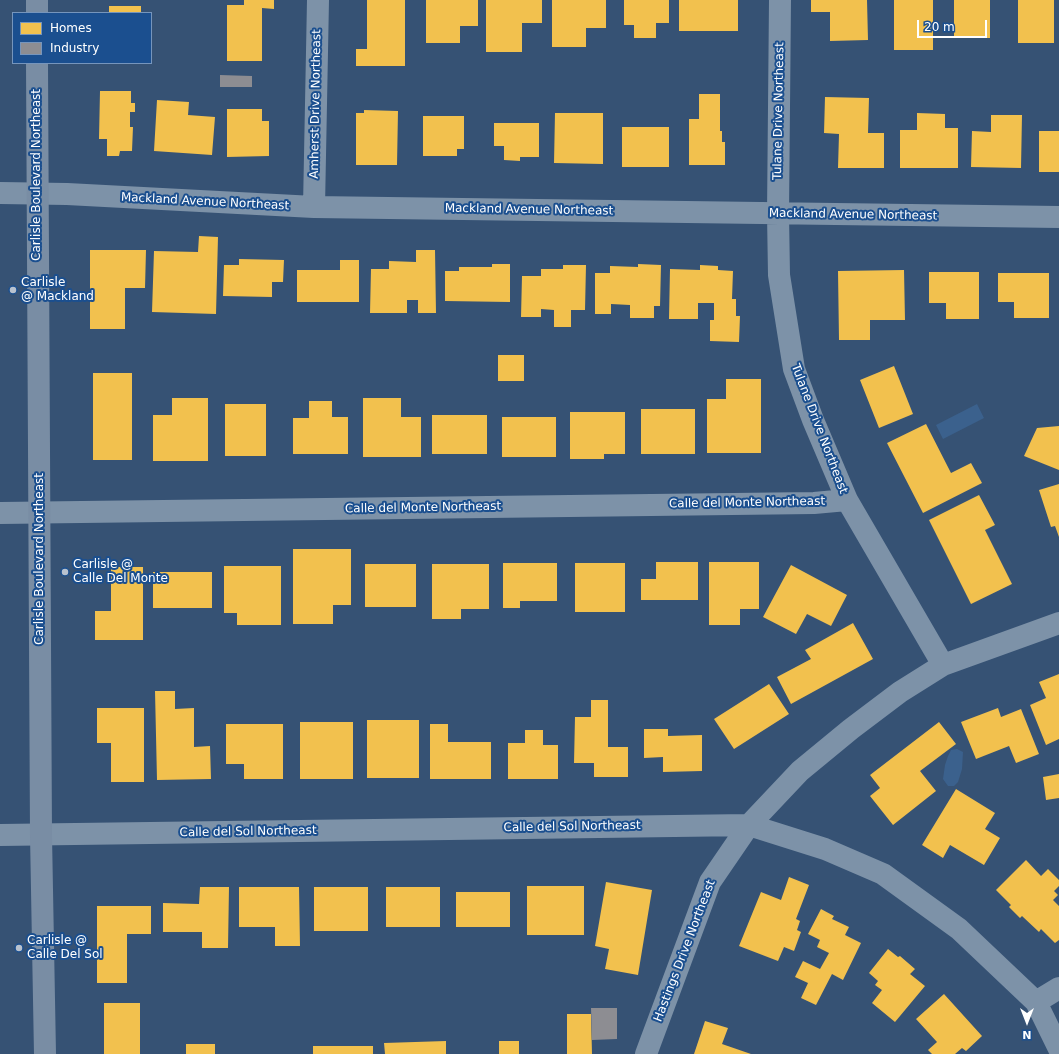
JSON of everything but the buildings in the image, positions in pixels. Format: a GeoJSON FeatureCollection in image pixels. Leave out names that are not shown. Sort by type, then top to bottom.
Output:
{"type":"FeatureCollection","features":[{"type":"Feature","properties":{"kind":"main road"},"geometry":{"type":"LineString","coordinates":[[37,0],[37,12]]}},
{"type":"Feature","properties":{"kind":"main road","name":"Carlisle Boulevard Northeast"},"geometry":{"type":"LineString","coordinates":[[37,64],[41,835],[45,1054]]}},
{"type":"Feature","properties":{"kind":"street","name":"Amherst Drive Northeast"},"geometry":{"type":"LineString","coordinates":[[314,207],[318,0]]}},
{"type":"Feature","properties":{"kind":"street","name":"Tulane Drive Northeast"},"geometry":{"type":"LineString","coordinates":[[780,0],[778,214],[779,275],[794,370],[813,420],[847,500],[943,665]]}},
{"type":"Feature","properties":{"kind":"street","name":"Mackland Avenue Northeast"},"geometry":{"type":"LineString","coordinates":[[0,193],[37,193],[314,207],[1059,217]]}},
{"type":"Feature","properties":{"kind":"street","name":"Calle del Monte Northeast"},"geometry":{"type":"LineString","coordinates":[[0,513],[814,503],[847,500]]}},
{"type":"Feature","properties":{"kind":"street","name":"Hastings Drive Northeast"},"geometry":{"type":"LineString","coordinates":[[646,1054],[710,882],[749,825],[800,771],[900,692],[943,665],[1059,623]]}},
{"type":"Feature","properties":{"kind":"street","name":"Calle del Sol Northeast"},"geometry":{"type":"LineString","coordinates":[[0,835],[749,825],[825,849],[883,874],[959,929],[1036,1002],[1059,1049]]}},
{"type":"Feature","properties":{"kind":"street"},"geometry":{"type":"LineString","coordinates":[[1036,1002],[1059,988]]}},
{"type":"Feature","properties":{"kind":"water"},"geometry":{"type":"Polygon","coordinates":[[[977,404],[984,418],[943,439],[936,425],[977,404]]]}},
{"type":"Feature","properties":{"kind":"water"},"geometry":{"type":"Polygon","coordinates":[[[957,749],[963,752],[962,769],[958,782],[954,786],[948,786],[943,779],[945,765],[951,750],[957,749]]]}},
{"type":"Feature","properties":{"kind":"place","name":"Carlisle @ Mackland"},"geometry":{"type":"Point","coordinates":[13,290]}},
{"type":"Feature","properties":{"kind":"place","name":"Carlisle @ Calle Del Monte"},"geometry":{"type":"Point","coordinates":[65,572]}},
{"type":"Feature","properties":{"kind":"place","name":"Carlisle @ Calle Del Sol"},"geometry":{"type":"Point","coordinates":[19,948]}}]}
